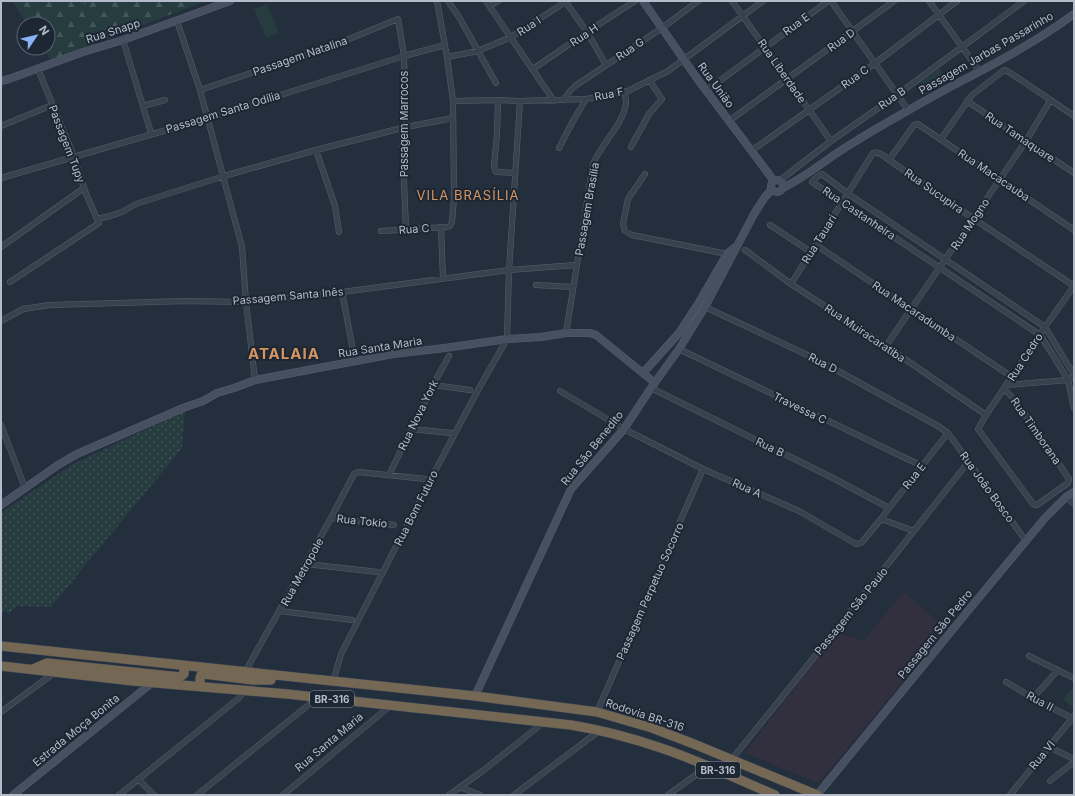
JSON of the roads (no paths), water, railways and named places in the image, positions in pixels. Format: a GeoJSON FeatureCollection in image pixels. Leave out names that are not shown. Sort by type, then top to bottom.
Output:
{"type":"FeatureCollection","features":[{"type":"Feature","properties":{"kind":"highway","name":"BR-316"},"geometry":{"type":"LineString","coordinates":[[1,646],[333,682]]}},
{"type":"Feature","properties":{"kind":"highway"},"geometry":{"type":"LineString","coordinates":[[31,670],[47,664],[180,676],[184,674],[182,666]]}},
{"type":"Feature","properties":{"kind":"highway","name":"BR-316"},"geometry":{"type":"LineString","coordinates":[[1,666],[390,705],[571,725],[600,730],[660,748],[708,766],[775,795]]}},
{"type":"Feature","properties":{"kind":"highway"},"geometry":{"type":"LineString","coordinates":[[201,686],[200,677],[204,674],[253,680],[284,681],[298,678]]}},
{"type":"Feature","properties":{"kind":"highway","name":"Rodovia BR-316"},"geometry":{"type":"LineString","coordinates":[[333,682],[475,696],[596,712],[652,728],[732,759],[817,795]]}},
{"type":"Feature","properties":{"kind":"street","name":"Rua Snapp"},"geometry":{"type":"LineString","coordinates":[[1,80],[123,40],[230,1]]}},
{"type":"Feature","properties":{"kind":"street"},"geometry":{"type":"LineString","coordinates":[[437,1],[447,57],[453,118],[454,198],[452,222],[450,226],[444,227],[443,278]]}},
{"type":"Feature","properties":{"kind":"street"},"geometry":{"type":"LineString","coordinates":[[448,1],[459,17],[496,83]]}},
{"type":"Feature","properties":{"kind":"street"},"geometry":{"type":"LineString","coordinates":[[486,1],[554,100]]}},
{"type":"Feature","properties":{"kind":"street"},"geometry":{"type":"LineString","coordinates":[[490,6],[498,1]]}},
{"type":"Feature","properties":{"kind":"street"},"geometry":{"type":"LineString","coordinates":[[566,1],[587,32],[606,66]]}},
{"type":"Feature","properties":{"kind":"street","name":"Rua I"},"geometry":{"type":"LineString","coordinates":[[447,57],[478,51],[511,37],[566,1]]}},
{"type":"Feature","properties":{"kind":"street","name":"Rua H"},"geometry":{"type":"LineString","coordinates":[[533,69],[635,1]]}},
{"type":"Feature","properties":{"kind":"street","name":"Rua União"},"geometry":{"type":"LineString","coordinates":[[643,1],[706,91],[751,151],[777,181]]}},
{"type":"Feature","properties":{"kind":"street","name":"Rua G"},"geometry":{"type":"LineString","coordinates":[[564,99],[575,86],[662,28],[698,1]]}},
{"type":"Feature","properties":{"kind":"street","name":"Rua Liberdade"},"geometry":{"type":"LineString","coordinates":[[732,1],[831,141]]}},
{"type":"Feature","properties":{"kind":"street","name":"Rua F"},"geometry":{"type":"LineString","coordinates":[[452,101],[498,100],[520,102],[586,99],[625,92],[668,71],[763,1]]}},
{"type":"Feature","properties":{"kind":"street"},"geometry":{"type":"LineString","coordinates":[[783,188],[783,185],[777,181],[771,184],[774,191],[779,192],[783,188],[908,110],[830,1]]}},
{"type":"Feature","properties":{"kind":"street","name":"Rua E"},"geometry":{"type":"LineString","coordinates":[[706,91],[830,1]]}},
{"type":"Feature","properties":{"kind":"street","name":"Rua D"},"geometry":{"type":"LineString","coordinates":[[729,121],[894,1]]}},
{"type":"Feature","properties":{"kind":"street"},"geometry":{"type":"LineString","coordinates":[[929,1],[980,72]]}},
{"type":"Feature","properties":{"kind":"street","name":"Rua C"},"geometry":{"type":"LineString","coordinates":[[751,151],[874,64],[957,1]]}},
{"type":"Feature","properties":{"kind":"street","name":"Rua B"},"geometry":{"type":"LineString","coordinates":[[777,181],[963,48],[1024,1]]}},
{"type":"Feature","properties":{"kind":"street","name":"Passagem Jarbas Passarinho"},"geometry":{"type":"LineString","coordinates":[[908,110],[980,72],[1038,38],[1074,14]]}},
{"type":"Feature","properties":{"kind":"street","name":"Passagem Marrocos"},"geometry":{"type":"LineString","coordinates":[[398,19],[404,56],[406,127],[402,133],[406,230]]}},
{"type":"Feature","properties":{"kind":"street","name":"Passagem Natalina"},"geometry":{"type":"LineString","coordinates":[[200,90],[332,46],[398,19]]}},
{"type":"Feature","properties":{"kind":"street"},"geometry":{"type":"LineString","coordinates":[[177,21],[200,90],[242,247],[246,302],[255,380]]}},
{"type":"Feature","properties":{"kind":"street"},"geometry":{"type":"LineString","coordinates":[[123,40],[151,134]]}},
{"type":"Feature","properties":{"kind":"street","name":"Passagem Santa Odília"},"geometry":{"type":"LineString","coordinates":[[1,178],[208,118],[404,56],[445,45]]}},
{"type":"Feature","properties":{"kind":"street","name":"Passagem Tupy"},"geometry":{"type":"LineString","coordinates":[[38,69],[98,221]]}},
{"type":"Feature","properties":{"kind":"street"},"geometry":{"type":"LineString","coordinates":[[941,139],[972,95],[1005,70],[1074,116]]}},
{"type":"Feature","properties":{"kind":"street"},"geometry":{"type":"LineString","coordinates":[[631,147],[649,114],[662,99],[649,80]]}},
{"type":"Feature","properties":{"kind":"street","name":"Passagem Brasília"},"geometry":{"type":"LineString","coordinates":[[566,333],[593,164],[596,156],[612,134],[621,118],[626,104],[625,92]]}},
{"type":"Feature","properties":{"kind":"street"},"geometry":{"type":"LineString","coordinates":[[559,148],[586,99]]}},
{"type":"Feature","properties":{"kind":"street"},"geometry":{"type":"LineString","coordinates":[[143,106],[165,100]]}},
{"type":"Feature","properties":{"kind":"street"},"geometry":{"type":"LineString","coordinates":[[498,100],[494,166],[496,172],[515,174]]}},
{"type":"Feature","properties":{"kind":"street","name":"Rua Tamaquare"},"geometry":{"type":"LineString","coordinates":[[967,101],[1074,173]]}},
{"type":"Feature","properties":{"kind":"street","name":"Rua Mogno"},"geometry":{"type":"LineString","coordinates":[[886,346],[974,219],[1026,141],[1050,101]]}},
{"type":"Feature","properties":{"kind":"street"},"geometry":{"type":"LineString","coordinates":[[507,339],[509,270],[520,102]]}},
{"type":"Feature","properties":{"kind":"street"},"geometry":{"type":"LineString","coordinates":[[1,126],[52,105]]}},
{"type":"Feature","properties":{"kind":"street"},"geometry":{"type":"LineString","coordinates":[[10,282],[98,221],[136,204],[224,176],[316,150],[406,127],[453,118]]}},
{"type":"Feature","properties":{"kind":"street","name":"Rua Macacauba"},"geometry":{"type":"LineString","coordinates":[[889,160],[914,124],[922,125],[1074,230]]}},
{"type":"Feature","properties":{"kind":"street"},"geometry":{"type":"LineString","coordinates":[[316,150],[336,206],[339,232]]}},
{"type":"Feature","properties":{"kind":"street","name":"Rua Sucupira"},"geometry":{"type":"LineString","coordinates":[[873,153],[878,152],[1074,286]]}},
{"type":"Feature","properties":{"kind":"street","name":"Rua Tauari"},"geometry":{"type":"LineString","coordinates":[[791,284],[873,153]]}},
{"type":"Feature","properties":{"kind":"street"},"geometry":{"type":"LineString","coordinates":[[645,174],[628,200],[623,224],[625,231],[632,235],[727,254]]}},
{"type":"Feature","properties":{"kind":"street","name":"Rua Castanheira"},"geometry":{"type":"LineString","coordinates":[[1074,376],[1045,327],[847,193],[822,174],[813,180],[812,182],[1040,335],[1052,352],[1068,380],[1074,408]]}},
{"type":"Feature","properties":{"kind":"street"},"geometry":{"type":"LineString","coordinates":[[1,247],[84,188]]}},
{"type":"Feature","properties":{"kind":"street","name":"Rua São Benedito"},"geometry":{"type":"LineString","coordinates":[[475,696],[568,496],[581,478],[624,429],[653,385],[679,350],[705,307],[754,214],[765,197],[774,191]]}},
{"type":"Feature","properties":{"kind":"street"},"geometry":{"type":"LineString","coordinates":[[770,225],[812,252]]}},
{"type":"Feature","properties":{"kind":"street","name":"Rua C"},"geometry":{"type":"LineString","coordinates":[[381,231],[444,227]]}},
{"type":"Feature","properties":{"kind":"street","name":"Rua Macaradumba"},"geometry":{"type":"LineString","coordinates":[[816,245],[1012,377]]}},
{"type":"Feature","properties":{"kind":"street","name":"Rua São Benedito"},"geometry":{"type":"LineString","coordinates":[[643,373],[679,333],[727,254],[736,246]]}},
{"type":"Feature","properties":{"kind":"street","name":"Rua Muiracaratiba"},"geometry":{"type":"LineString","coordinates":[[744,250],[791,284],[886,346],[986,415]]}},
{"type":"Feature","properties":{"kind":"street","name":"Passagem Santa Inês"},"geometry":{"type":"LineString","coordinates":[[1,321],[24,309],[50,305],[186,301],[246,302],[342,292],[509,270],[576,265]]}},
{"type":"Feature","properties":{"kind":"street"},"geometry":{"type":"LineString","coordinates":[[536,285],[573,287]]}},
{"type":"Feature","properties":{"kind":"street","name":"Rua Cedro"},"geometry":{"type":"LineString","coordinates":[[978,429],[1005,386],[1074,286]]}},
{"type":"Feature","properties":{"kind":"street"},"geometry":{"type":"LineString","coordinates":[[342,292],[355,361]]}},
{"type":"Feature","properties":{"kind":"street","name":"Rua D"},"geometry":{"type":"LineString","coordinates":[[705,307],[818,360],[938,426],[948,433]]}},
{"type":"Feature","properties":{"kind":"street","name":"Rua Santa Maria"},"geometry":{"type":"LineString","coordinates":[[1,505],[58,465],[77,454],[202,401],[217,393],[255,380],[393,354],[507,339],[541,337],[566,333],[590,333],[596,334],[643,373],[653,385]]}},
{"type":"Feature","properties":{"kind":"street","name":"Rua Bom Futuro"},"geometry":{"type":"LineString","coordinates":[[333,682],[341,654],[426,488],[507,339]]}},
{"type":"Feature","properties":{"kind":"street","name":"Travessa C"},"geometry":{"type":"LineString","coordinates":[[679,350],[922,466]]}},
{"type":"Feature","properties":{"kind":"street","name":"Rua Nova York"},"geometry":{"type":"LineString","coordinates":[[389,475],[433,385],[449,356]]}},
{"type":"Feature","properties":{"kind":"street"},"geometry":{"type":"LineString","coordinates":[[1005,386],[1068,380],[1074,376]]}},
{"type":"Feature","properties":{"kind":"street"},"geometry":{"type":"LineString","coordinates":[[433,385],[470,390]]}},
{"type":"Feature","properties":{"kind":"street","name":"Rua B"},"geometry":{"type":"LineString","coordinates":[[653,385],[889,508]]}},
{"type":"Feature","properties":{"kind":"street","name":"Rua Timborana"},"geometry":{"type":"LineString","coordinates":[[978,429],[1033,504],[1040,504],[1069,481],[1068,476],[1005,386]]}},
{"type":"Feature","properties":{"kind":"street","name":"Rua A"},"geometry":{"type":"LineString","coordinates":[[560,391],[624,429],[703,468],[799,511],[856,544],[861,543],[867,536]]}},
{"type":"Feature","properties":{"kind":"street"},"geometry":{"type":"LineString","coordinates":[[1,424],[25,488]]}},
{"type":"Feature","properties":{"kind":"street"},"geometry":{"type":"LineString","coordinates":[[412,429],[450,433]]}},
{"type":"Feature","properties":{"kind":"street","name":"Rua E"},"geometry":{"type":"LineString","coordinates":[[867,536],[948,433]]}},
{"type":"Feature","properties":{"kind":"street","name":"Rua João Bosco"},"geometry":{"type":"LineString","coordinates":[[948,433],[1026,541]]}},
{"type":"Feature","properties":{"kind":"street","name":"Passagem São Paulo"},"geometry":{"type":"LineString","coordinates":[[732,759],[969,461]]}},
{"type":"Feature","properties":{"kind":"street","name":"Passagem Perpetuo Socorro"},"geometry":{"type":"LineString","coordinates":[[596,712],[703,468]]}},
{"type":"Feature","properties":{"kind":"street","name":"Rua Metropole"},"geometry":{"type":"LineString","coordinates":[[245,672],[306,564],[354,474],[358,472],[389,475]]}},
{"type":"Feature","properties":{"kind":"street"},"geometry":{"type":"LineString","coordinates":[[389,475],[426,479]]}},
{"type":"Feature","properties":{"kind":"street","name":"Passagem São Pedro"},"geometry":{"type":"LineString","coordinates":[[817,795],[1045,518],[1066,497],[1074,492]]}},
{"type":"Feature","properties":{"kind":"street"},"geometry":{"type":"LineString","coordinates":[[1066,497],[1074,504]]}},
{"type":"Feature","properties":{"kind":"street","name":"Rua Tokio"},"geometry":{"type":"LineString","coordinates":[[331,518],[394,525]]}},
{"type":"Feature","properties":{"kind":"street"},"geometry":{"type":"LineString","coordinates":[[881,519],[914,531]]}},
{"type":"Feature","properties":{"kind":"street"},"geometry":{"type":"LineString","coordinates":[[306,564],[378,572]]}},
{"type":"Feature","properties":{"kind":"street"},"geometry":{"type":"LineString","coordinates":[[280,611],[352,620]]}},
{"type":"Feature","properties":{"kind":"street"},"geometry":{"type":"LineString","coordinates":[[1029,656],[1058,670],[1073,675]]}},
{"type":"Feature","properties":{"kind":"street"},"geometry":{"type":"LineString","coordinates":[[1033,698],[1058,670]]}},
{"type":"Feature","properties":{"kind":"street"},"geometry":{"type":"LineString","coordinates":[[1,712],[55,672]]}},
{"type":"Feature","properties":{"kind":"street","name":"Estrada Moça Bonita"},"geometry":{"type":"LineString","coordinates":[[13,795],[153,682]]}},
{"type":"Feature","properties":{"kind":"street","name":"Rua II"},"geometry":{"type":"LineString","coordinates":[[1006,682],[1033,698],[1073,718]]}},
{"type":"Feature","properties":{"kind":"street"},"geometry":{"type":"LineString","coordinates":[[119,795],[239,698],[245,690]]}},
{"type":"Feature","properties":{"kind":"street"},"geometry":{"type":"LineString","coordinates":[[197,795],[318,698]]}},
{"type":"Feature","properties":{"kind":"street","name":"Rua Santa Maria"},"geometry":{"type":"LineString","coordinates":[[283,795],[390,705]]}},
{"type":"Feature","properties":{"kind":"street","name":"Rua VI"},"geometry":{"type":"LineString","coordinates":[[1010,795],[1073,718]]}},
{"type":"Feature","properties":{"kind":"street"},"geometry":{"type":"LineString","coordinates":[[449,795],[484,770],[544,722]]}},
{"type":"Feature","properties":{"kind":"street"},"geometry":{"type":"LineString","coordinates":[[514,795],[520,793],[600,730]]}},
{"type":"Feature","properties":{"kind":"street"},"geometry":{"type":"LineString","coordinates":[[1049,747],[1074,759]]}},
{"type":"Feature","properties":{"kind":"street"},"geometry":{"type":"LineString","coordinates":[[1050,780],[1074,762]]}},
{"type":"Feature","properties":{"kind":"street"},"geometry":{"type":"LineString","coordinates":[[668,795],[708,766]]}},
{"type":"Feature","properties":{"kind":"street"},"geometry":{"type":"LineString","coordinates":[[138,780],[154,795]]}},
{"type":"Feature","properties":{"kind":"street"},"geometry":{"type":"LineString","coordinates":[[460,787],[480,795]]}},
{"type":"Feature","properties":{"kind":"district","name":"VILA BRASÍLIA"},"geometry":{"type":"Point","coordinates":[468,195]}},
{"type":"Feature","properties":{"kind":"district","name":"ATALAIA"},"geometry":{"type":"Point","coordinates":[284,354]}}]}
